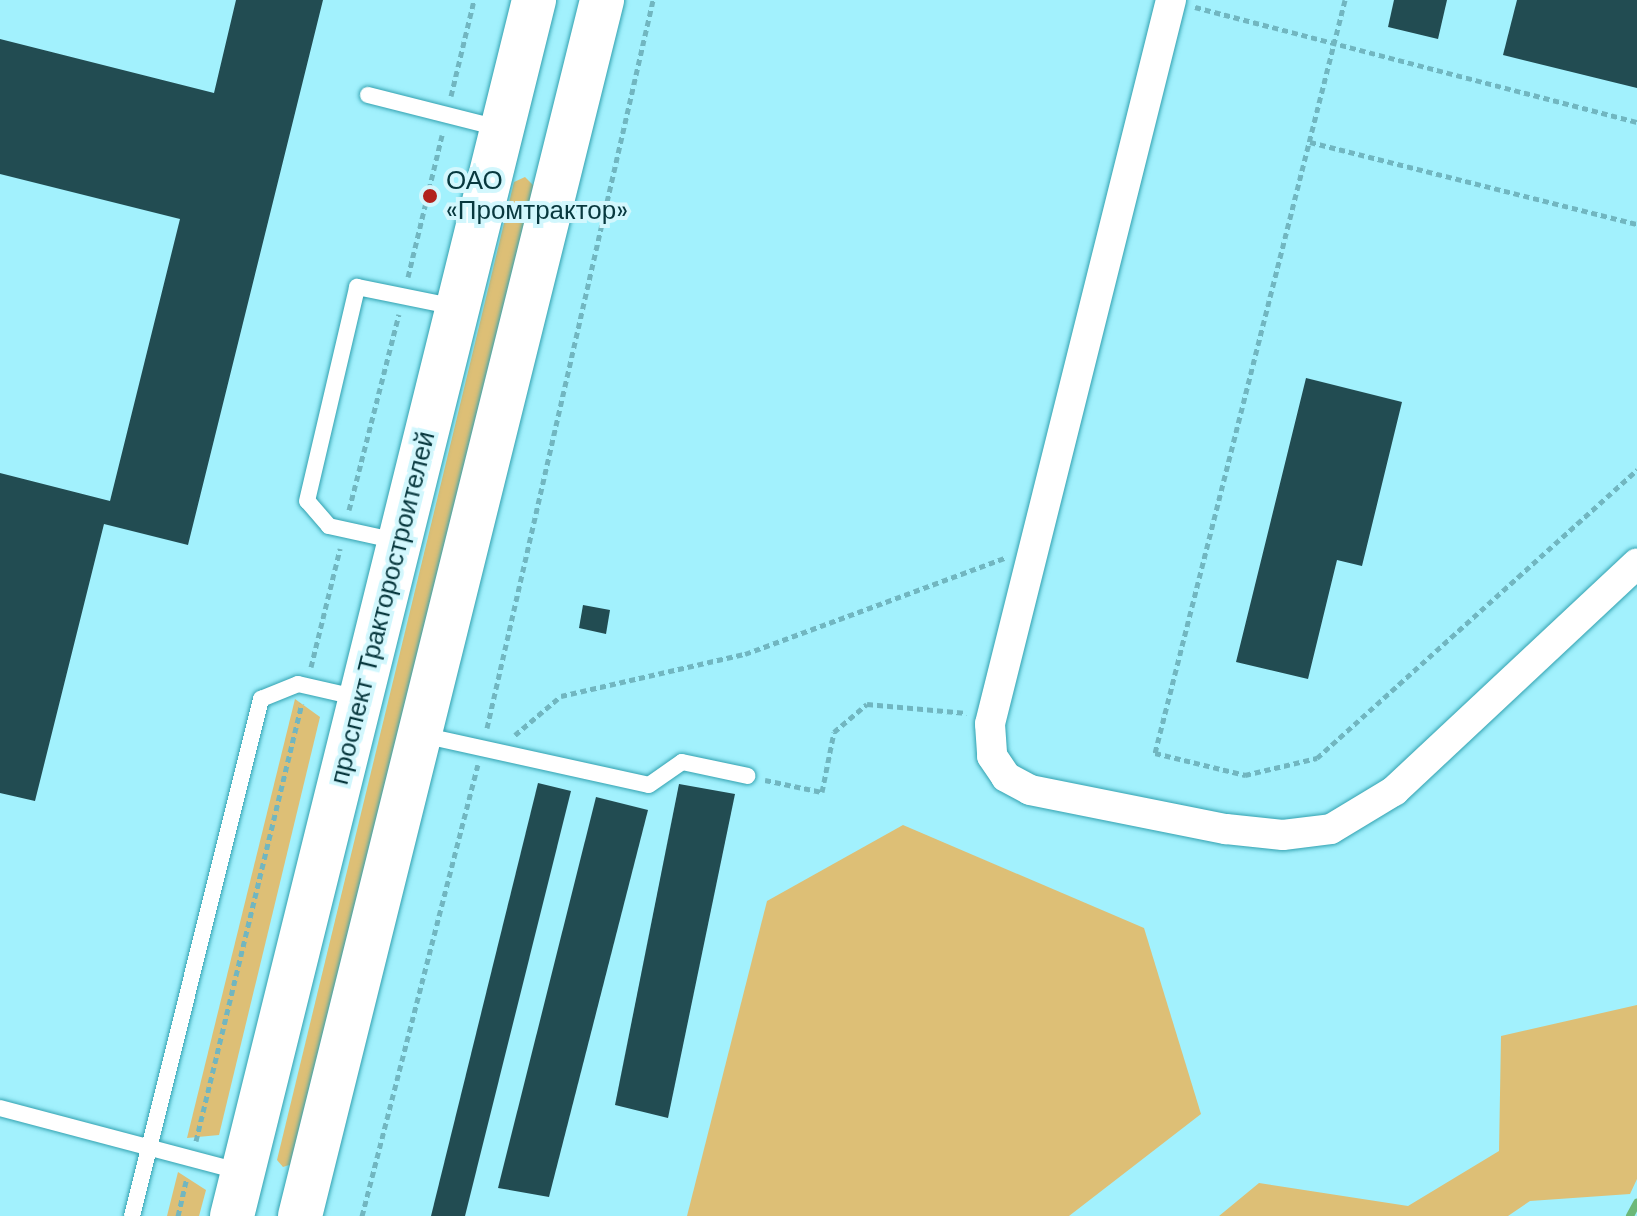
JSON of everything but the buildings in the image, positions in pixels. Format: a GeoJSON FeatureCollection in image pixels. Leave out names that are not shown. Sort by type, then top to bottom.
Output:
{"type":"FeatureCollection","features":[{"type":"Feature","properties":{"kind":"main road","name":"проспект Тракторостроителей"},"geometry":{"type":"LineString","coordinates":[[232,1216],[534,0]]}},
{"type":"Feature","properties":{"kind":"main road"},"geometry":{"type":"LineString","coordinates":[[243,1172],[304,1203],[602,0]]}},
{"type":"Feature","properties":{"kind":"main road"},"geometry":{"type":"LineString","coordinates":[[502,129],[567,144]]}},
{"type":"Feature","properties":{"kind":"street"},"geometry":{"type":"LineString","coordinates":[[1179,2],[1032,547],[990,724],[997,766],[1030,790],[1226,829],[1283,835],[1331,829],[1394,791],[1637,564]]}},
{"type":"Feature","properties":{"kind":"lane"},"geometry":{"type":"LineString","coordinates":[[368,95],[502,129]]}},
{"type":"Feature","properties":{"kind":"lane"},"geometry":{"type":"LineString","coordinates":[[400,541],[329,526],[307,501],[357,287],[457,308]]}},
{"type":"Feature","properties":{"kind":"lane"},"geometry":{"type":"LineString","coordinates":[[132,1216],[261,699],[298,684],[361,698]]}},
{"type":"Feature","properties":{"kind":"lane"},"geometry":{"type":"LineString","coordinates":[[420,735],[649,785],[682,762],[748,776]]}},
{"type":"Feature","properties":{"kind":"lane"},"geometry":{"type":"LineString","coordinates":[[0,1108],[243,1172]]}},
{"type":"Feature","properties":{"kind":"path"},"geometry":{"type":"LineString","coordinates":[[449,104],[474,0]]}},
{"type":"Feature","properties":{"kind":"path"},"geometry":{"type":"LineString","coordinates":[[362,1216],[490,750],[653,0]]}},
{"type":"Feature","properties":{"kind":"path"},"geometry":{"type":"LineString","coordinates":[[1345,0],[1155,753],[1245,775],[1317,758],[1637,470]]}},
{"type":"Feature","properties":{"kind":"path"},"geometry":{"type":"LineString","coordinates":[[1179,2],[1334,46],[1637,122]]}},
{"type":"Feature","properties":{"kind":"path"},"geometry":{"type":"LineString","coordinates":[[407,282],[443,130]]}},
{"type":"Feature","properties":{"kind":"path"},"geometry":{"type":"LineString","coordinates":[[1310,142],[1637,224]]}},
{"type":"Feature","properties":{"kind":"path"},"geometry":{"type":"LineString","coordinates":[[346,523],[402,305]]}},
{"type":"Feature","properties":{"kind":"path"},"geometry":{"type":"LineString","coordinates":[[308,680],[341,544]]}},
{"type":"Feature","properties":{"kind":"path"},"geometry":{"type":"LineString","coordinates":[[490,750],[561,696],[745,654],[1032,547]]}},
{"type":"Feature","properties":{"kind":"path"},"geometry":{"type":"LineString","coordinates":[[195,1146],[303,699]]}},
{"type":"Feature","properties":{"kind":"path"},"geometry":{"type":"LineString","coordinates":[[748,776],[822,792],[834,732],[870,703],[953,708],[990,724]]}},
{"type":"Feature","properties":{"kind":"path"},"geometry":{"type":"LineString","coordinates":[[178,1216],[189,1172]]}},
{"type":"Feature","properties":{"kind":"shaded area"},"geometry":{"type":"Polygon","coordinates":[[[525,177],[534,186],[292,1164],[283,1167],[277,1160],[514,182],[525,177]]]}},
{"type":"Feature","properties":{"kind":"shaded area"},"geometry":{"type":"Polygon","coordinates":[[[295,699],[320,717],[219,1135],[187,1138],[295,699]]]}},
{"type":"Feature","properties":{"kind":"shaded area"},"geometry":{"type":"Polygon","coordinates":[[[903,825],[1144,928],[1201,1114],[1069,1216],[687,1216],[767,901],[903,825]]]}},
{"type":"Feature","properties":{"kind":"shaded area"},"geometry":{"type":"Polygon","coordinates":[[[1637,1005],[1637,1179],[1630,1194],[1530,1201],[1508,1216],[1219,1216],[1259,1183],[1408,1206],[1499,1151],[1501,1036],[1637,1005]]]}},
{"type":"Feature","properties":{"kind":"shaded area"},"geometry":{"type":"Polygon","coordinates":[[[178,1172],[206,1190],[199,1216],[167,1216],[178,1172]]]}},
{"type":"Feature","properties":{"kind":"waterway"},"geometry":{"type":"LineString","coordinates":[[1630,1216],[1637,1203]]}},
{"type":"Feature","properties":{"kind":"place","name":"ОАО «Промтрактор»"},"geometry":{"type":"Point","coordinates":[430,196]}}]}
